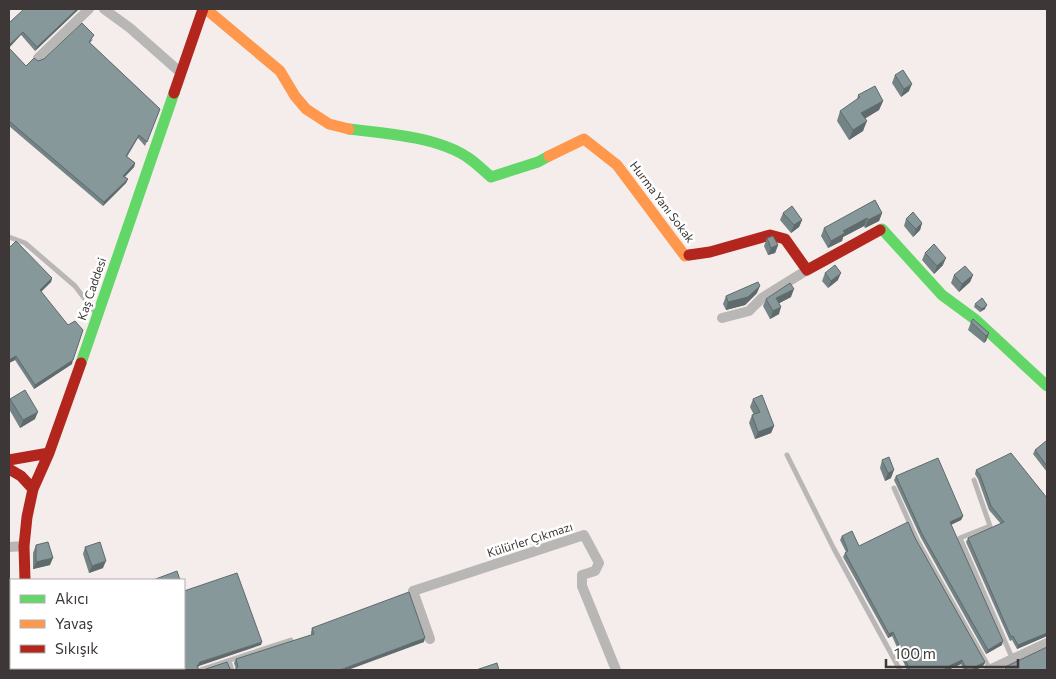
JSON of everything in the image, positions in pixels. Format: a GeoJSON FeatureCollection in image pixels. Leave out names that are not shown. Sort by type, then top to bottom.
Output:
{"type":"FeatureCollection","features":[{"type":"Feature","properties":{"kind":"street"},"geometry":{"type":"LineString","coordinates":[[38,58],[89,9]]}},
{"type":"Feature","properties":{"kind":"street"},"geometry":{"type":"LineString","coordinates":[[104,9],[130,28],[181,73]]}},
{"type":"Feature","properties":{"kind":"street","name":"Kaş Caddesi"},"geometry":{"type":"LineString","coordinates":[[25,579],[24,546],[33,489],[98,316],[181,73],[205,9]]}},
{"type":"Feature","properties":{"kind":"street","name":"Hurma Yanı Sokak"},"geometry":{"type":"LineString","coordinates":[[205,9],[280,71],[295,96],[306,108],[329,124],[346,130],[396,134],[438,144],[466,156],[491,176],[538,162],[584,140],[617,166],[686,256],[710,252],[770,235],[785,239],[807,270]]}},
{"type":"Feature","properties":{"kind":"street"},"geometry":{"type":"LineString","coordinates":[[722,318],[749,311],[762,298],[807,270],[882,229],[942,295],[976,320],[1047,386]]}},
{"type":"Feature","properties":{"kind":"street"},"geometry":{"type":"LineString","coordinates":[[9,460],[48,453]]}},
{"type":"Feature","properties":{"kind":"street"},"geometry":{"type":"LineString","coordinates":[[9,469],[21,476],[33,489]]}},
{"type":"Feature","properties":{"kind":"street","name":"Külürler Çıkmazı"},"geometry":{"type":"LineString","coordinates":[[430,639],[413,591],[584,535],[599,563],[596,571],[582,575],[582,586],[616,670]]}},
{"type":"Feature","properties":{"kind":"street"},"geometry":{"type":"LineString","coordinates":[[9,547],[24,546]]}},
{"type":"Feature","properties":{"kind":"street"},"geometry":{"type":"LineString","coordinates":[[990,670],[1047,643]]}},
{"type":"Feature","properties":{"kind":"lane"},"geometry":{"type":"LineString","coordinates":[[9,237],[25,244],[75,286],[98,316]]}},
{"type":"Feature","properties":{"kind":"lane"},"geometry":{"type":"LineString","coordinates":[[787,456],[834,549],[900,670]]}},
{"type":"Feature","properties":{"kind":"lane"},"geometry":{"type":"LineString","coordinates":[[974,480],[990,526],[960,538],[1013,660]]}},
{"type":"Feature","properties":{"kind":"lane"},"geometry":{"type":"LineString","coordinates":[[894,488],[917,540],[990,670]]}},
{"type":"Feature","properties":{"kind":"lane"},"geometry":{"type":"LineString","coordinates":[[200,670],[291,640]]}},
{"type":"Feature","properties":{"kind":"lane"},"geometry":{"type":"LineString","coordinates":[[229,661],[232,670]]}},
{"type":"Feature","properties":{"kind":"building"},"geometry":{"type":"Polygon","coordinates":[[[24,9],[77,9],[37,47],[23,32],[9,45],[9,20],[10,22],[24,9]]]}},
{"type":"Feature","properties":{"kind":"building"},"geometry":{"type":"Polygon","coordinates":[[[82,23],[94,35],[89,42],[160,109],[147,142],[139,135],[126,156],[135,163],[123,176],[128,179],[104,202],[9,121],[9,48],[26,66],[34,58],[38,61],[44,59],[82,23]]]}},
{"type":"Feature","properties":{"kind":"building"},"geometry":{"type":"Polygon","coordinates":[[[903,70],[912,84],[904,89],[895,75],[903,70]]]}},
{"type":"Feature","properties":{"kind":"building"},"geometry":{"type":"Polygon","coordinates":[[[875,86],[883,101],[861,113],[867,121],[853,130],[840,111],[860,97],[858,95],[875,86]]]}},
{"type":"Feature","properties":{"kind":"building"},"geometry":{"type":"Polygon","coordinates":[[[875,200],[882,213],[868,220],[867,218],[843,231],[845,233],[831,241],[824,228],[875,200]]]}},
{"type":"Feature","properties":{"kind":"building"},"geometry":{"type":"Polygon","coordinates":[[[792,206],[802,220],[794,225],[783,213],[792,206]]]}},
{"type":"Feature","properties":{"kind":"building"},"geometry":{"type":"Polygon","coordinates":[[[913,212],[922,223],[916,229],[906,219],[913,212]]]}},
{"type":"Feature","properties":{"kind":"building"},"geometry":{"type":"Polygon","coordinates":[[[773,236],[778,245],[771,248],[767,238],[773,236]]]}},
{"type":"Feature","properties":{"kind":"building"},"geometry":{"type":"Polygon","coordinates":[[[16,241],[52,278],[40,290],[68,325],[75,321],[83,330],[73,360],[35,385],[16,356],[9,360],[9,248],[16,241]]]}},
{"type":"Feature","properties":{"kind":"building"},"geometry":{"type":"Polygon","coordinates":[[[934,244],[946,258],[937,266],[925,253],[934,244]]]}},
{"type":"Feature","properties":{"kind":"building"},"geometry":{"type":"Polygon","coordinates":[[[835,265],[841,273],[831,281],[825,273],[835,265]]]}},
{"type":"Feature","properties":{"kind":"building"},"geometry":{"type":"Polygon","coordinates":[[[965,266],[973,275],[962,284],[954,275],[965,266]]]}},
{"type":"Feature","properties":{"kind":"building"},"geometry":{"type":"Polygon","coordinates":[[[758,282],[760,286],[748,297],[728,302],[726,296],[758,282]]]}},
{"type":"Feature","properties":{"kind":"building"},"geometry":{"type":"Polygon","coordinates":[[[790,283],[794,289],[776,298],[781,307],[773,311],[766,299],[790,283]]]}},
{"type":"Feature","properties":{"kind":"building"},"geometry":{"type":"Polygon","coordinates":[[[982,298],[987,305],[982,309],[975,304],[982,298]]]}},
{"type":"Feature","properties":{"kind":"building"},"geometry":{"type":"Polygon","coordinates":[[[973,319],[989,333],[986,336],[971,322],[973,319]]]}},
{"type":"Feature","properties":{"kind":"building"},"geometry":{"type":"Polygon","coordinates":[[[25,390],[38,412],[23,420],[10,399],[25,390]]]}},
{"type":"Feature","properties":{"kind":"building"},"geometry":{"type":"Polygon","coordinates":[[[762,395],[774,426],[758,432],[752,415],[760,412],[753,399],[762,395]]]}},
{"type":"Feature","properties":{"kind":"building"},"geometry":{"type":"Polygon","coordinates":[[[1047,442],[1047,466],[1035,450],[1047,442]]]}},
{"type":"Feature","properties":{"kind":"building"},"geometry":{"type":"Polygon","coordinates":[[[1011,453],[1047,498],[1047,633],[1018,645],[1013,636],[1011,637],[968,538],[1004,522],[991,506],[980,475],[976,470],[1011,453]]]}},
{"type":"Feature","properties":{"kind":"building"},"geometry":{"type":"Polygon","coordinates":[[[889,457],[894,470],[888,473],[882,460],[889,457]]]}},
{"type":"Feature","properties":{"kind":"building"},"geometry":{"type":"Polygon","coordinates":[[[938,458],[963,516],[950,522],[1003,641],[988,650],[922,534],[896,476],[938,458]]]}},
{"type":"Feature","properties":{"kind":"building"},"geometry":{"type":"Polygon","coordinates":[[[908,522],[915,538],[985,662],[973,668],[974,670],[967,670],[962,660],[945,668],[946,670],[910,670],[893,632],[889,634],[845,553],[848,551],[842,536],[852,531],[859,546],[908,522]]]}},
{"type":"Feature","properties":{"kind":"building"},"geometry":{"type":"Polygon","coordinates":[[[48,542],[53,558],[36,562],[36,545],[48,542]]]}},
{"type":"Feature","properties":{"kind":"building"},"geometry":{"type":"Polygon","coordinates":[[[100,542],[106,561],[92,566],[85,547],[100,542]]]}},
{"type":"Feature","properties":{"kind":"building"},"geometry":{"type":"Polygon","coordinates":[[[177,571],[180,579],[156,579],[177,571]]]}},
{"type":"Feature","properties":{"kind":"building"},"geometry":{"type":"Polygon","coordinates":[[[237,573],[262,642],[200,662],[197,666],[199,670],[110,669],[185,669],[185,591],[237,573]]]}},
{"type":"Feature","properties":{"kind":"building"},"geometry":{"type":"Polygon","coordinates":[[[409,592],[425,638],[340,670],[234,670],[238,667],[236,659],[314,634],[312,628],[409,592]]]}},
{"type":"Feature","properties":{"kind":"building"},"geometry":{"type":"Polygon","coordinates":[[[9,606],[10,606],[10,623],[9,606]]]}},
{"type":"Feature","properties":{"kind":"building"},"geometry":{"type":"Polygon","coordinates":[[[1047,647],[1047,670],[1006,670],[1005,667],[1047,647]]]}},
{"type":"Feature","properties":{"kind":"building"},"geometry":{"type":"Polygon","coordinates":[[[227,662],[230,669],[234,670],[203,670],[227,662]]]}},
{"type":"Feature","properties":{"kind":"building"},"geometry":{"type":"Polygon","coordinates":[[[497,663],[499,670],[476,670],[497,663]]]}},
{"type":"Feature","properties":{"kind":"building"},"geometry":{"type":"Polygon","coordinates":[[[48,669],[73,670],[48,670],[48,669]]]}},
{"type":"Feature","properties":{"kind":"traffic: fast"},"geometry":{"type":"LineString","coordinates":[[81,363],[174,93]]}},
{"type":"Feature","properties":{"kind":"traffic: fast"},"geometry":{"type":"LineString","coordinates":[[349,129],[410,137],[441,145],[467,157],[491,177],[538,162],[549,156]]}},
{"type":"Feature","properties":{"kind":"traffic: fast"},"geometry":{"type":"LineString","coordinates":[[880,230],[882,229],[942,295],[976,320],[1047,386]]}},
{"type":"Feature","properties":{"kind":"traffic: slow"},"geometry":{"type":"LineString","coordinates":[[206,9],[280,71],[295,96],[306,109],[329,124],[349,129]]}},
{"type":"Feature","properties":{"kind":"traffic: slow"},"geometry":{"type":"LineString","coordinates":[[549,156],[584,139],[617,165],[685,256],[689,255]]}},
{"type":"Feature","properties":{"kind":"traffic: jam"},"geometry":{"type":"LineString","coordinates":[[174,93],[203,9]]}},
{"type":"Feature","properties":{"kind":"traffic: jam"},"geometry":{"type":"LineString","coordinates":[[689,255],[710,252],[770,235],[785,239],[807,270],[880,230]]}},
{"type":"Feature","properties":{"kind":"traffic: jam"},"geometry":{"type":"LineString","coordinates":[[25,579],[24,546],[27,517],[33,489],[49,453],[81,363]]}},
{"type":"Feature","properties":{"kind":"traffic: jam"},"geometry":{"type":"LineString","coordinates":[[9,460],[49,453]]}},
{"type":"Feature","properties":{"kind":"traffic: jam"},"geometry":{"type":"LineString","coordinates":[[9,469],[21,476],[33,489]]}}]}
